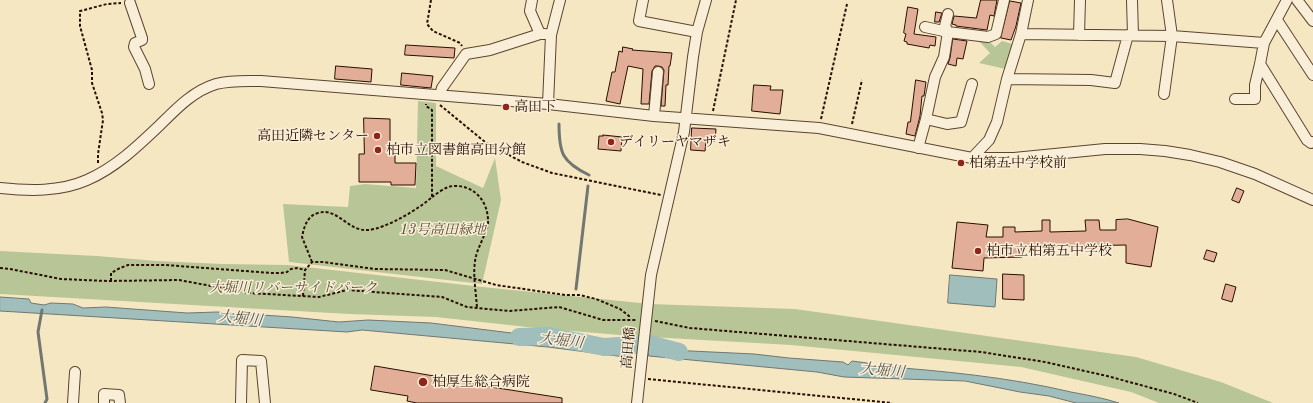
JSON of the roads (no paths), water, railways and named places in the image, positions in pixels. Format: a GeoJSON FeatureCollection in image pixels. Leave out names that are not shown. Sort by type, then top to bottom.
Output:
{"type":"FeatureCollection","features":[{"type":"Feature","properties":{"kind":"street"},"geometry":{"type":"LineString","coordinates":[[532,0],[530,12],[540,34]]}},
{"type":"Feature","properties":{"kind":"street"},"geometry":{"type":"LineString","coordinates":[[548,104],[550,35],[560,0]]}},
{"type":"Feature","properties":{"kind":"street"},"geometry":{"type":"LineString","coordinates":[[643,0],[639,21],[697,32]]}},
{"type":"Feature","properties":{"kind":"street","name":"高田橋"},"geometry":{"type":"LineString","coordinates":[[637,403],[641,378],[645,320],[651,275],[687,118],[697,32],[706,0]]}},
{"type":"Feature","properties":{"kind":"street"},"geometry":{"type":"LineString","coordinates":[[925,27],[948,32],[988,37],[996,34],[1004,0]]}},
{"type":"Feature","properties":{"kind":"street"},"geometry":{"type":"LineString","coordinates":[[972,158],[989,140],[997,122],[1007,79],[1021,34],[1028,0]]}},
{"type":"Feature","properties":{"kind":"street"},"geometry":{"type":"LineString","coordinates":[[1079,34],[1080,0]]}},
{"type":"Feature","properties":{"kind":"street"},"geometry":{"type":"LineString","coordinates":[[1007,79],[1091,80],[1115,83],[1130,35],[1132,0]]}},
{"type":"Feature","properties":{"kind":"street"},"geometry":{"type":"LineString","coordinates":[[1164,94],[1172,36],[1167,0]]}},
{"type":"Feature","properties":{"kind":"street"},"geometry":{"type":"LineString","coordinates":[[1235,99],[1255,99],[1255,85],[1264,43],[1287,0]]}},
{"type":"Feature","properties":{"kind":"street"},"geometry":{"type":"LineString","coordinates":[[1297,0],[1312,18]]}},
{"type":"Feature","properties":{"kind":"street"},"geometry":{"type":"LineString","coordinates":[[130,3],[142,38],[142,40],[135,43],[134,46],[145,69],[149,84]]}},
{"type":"Feature","properties":{"kind":"street"},"geometry":{"type":"LineString","coordinates":[[918,148],[935,77],[944,56],[948,32],[945,26],[948,14]]}},
{"type":"Feature","properties":{"kind":"street"},"geometry":{"type":"LineString","coordinates":[[1277,20],[1313,75]]}},
{"type":"Feature","properties":{"kind":"street"},"geometry":{"type":"LineString","coordinates":[[437,94],[466,54],[490,50],[540,34],[550,35]]}},
{"type":"Feature","properties":{"kind":"street"},"geometry":{"type":"LineString","coordinates":[[1021,34],[1172,36],[1264,43]]}},
{"type":"Feature","properties":{"kind":"street"},"geometry":{"type":"LineString","coordinates":[[1260,64],[1307,140],[1311,143],[1313,142]]}},
{"type":"Feature","properties":{"kind":"street"},"geometry":{"type":"LineString","coordinates":[[654,116],[658,72]]}},
{"type":"Feature","properties":{"kind":"street"},"geometry":{"type":"LineString","coordinates":[[0,188],[44,190],[86,181],[122,159],[182,103],[195,94],[215,84],[236,81],[261,81],[437,94],[548,104],[654,116],[819,128],[972,158],[1014,158],[1105,149],[1165,151],[1190,155],[1255,174],[1313,200]]}},
{"type":"Feature","properties":{"kind":"street"},"geometry":{"type":"LineString","coordinates":[[926,119],[947,124],[961,122],[972,84]]}},
{"type":"Feature","properties":{"kind":"street"},"geometry":{"type":"LineString","coordinates":[[241,403],[242,360],[261,361],[265,403]]}},
{"type":"Feature","properties":{"kind":"street"},"geometry":{"type":"LineString","coordinates":[[73,403],[75,372]]}},
{"type":"Feature","properties":{"kind":"street"},"geometry":{"type":"LineString","coordinates":[[104,403],[104,394],[119,395],[120,403]]}},
{"type":"Feature","properties":{"kind":"water"},"geometry":{"type":"Polygon","coordinates":[[[950,275],[997,279],[995,307],[948,303],[950,275]]]}},
{"type":"Feature","properties":{"kind":"water"},"geometry":{"type":"Polygon","coordinates":[[[0,297],[29,299],[31,303],[44,305],[51,303],[73,304],[83,308],[106,307],[187,313],[217,312],[339,322],[368,320],[431,323],[592,343],[633,346],[631,356],[625,357],[548,347],[362,330],[347,332],[0,311],[0,297]]]}},
{"type":"Feature","properties":{"kind":"water"},"geometry":{"type":"Polygon","coordinates":[[[647,345],[670,350],[754,354],[843,362],[848,365],[852,361],[867,363],[874,368],[878,366],[975,375],[1023,382],[1119,403],[1076,403],[1049,396],[965,381],[844,377],[817,372],[649,356],[647,345]]]}},
{"type":"Feature","properties":{"kind":"waterway"},"geometry":{"type":"LineString","coordinates":[[559,124],[561,149],[564,156],[573,166],[589,175]]}},
{"type":"Feature","properties":{"kind":"waterway"},"geometry":{"type":"LineString","coordinates":[[576,289],[588,186]]}},
{"type":"Feature","properties":{"kind":"waterway"},"geometry":{"type":"LineString","coordinates":[[42,310],[38,332],[47,399],[45,403]]}},
{"type":"Feature","properties":{"kind":"waterway","name":"大堀川"},"geometry":{"type":"LineString","coordinates":[[519,337],[549,336],[604,347],[649,344],[679,352]]}},
{"type":"Feature","properties":{"kind":"place","name":"高田下"},"geometry":{"type":"Point","coordinates":[506,107]}},
{"type":"Feature","properties":{"kind":"place","name":"高田近隣センター"},"geometry":{"type":"Point","coordinates":[377,136]}},
{"type":"Feature","properties":{"kind":"place","name":"デイリーヤマザキ"},"geometry":{"type":"Point","coordinates":[611,142]}},
{"type":"Feature","properties":{"kind":"place","name":"柏市立図書館高田分館"},"geometry":{"type":"Point","coordinates":[378,150]}},
{"type":"Feature","properties":{"kind":"place","name":"柏第五中学校前"},"geometry":{"type":"Point","coordinates":[961,163]}},
{"type":"Feature","properties":{"kind":"place","name":"柏市立柏第五中学校"},"geometry":{"type":"Point","coordinates":[978,251]}},
{"type":"Feature","properties":{"kind":"place","name":"柏厚生総合病院"},"geometry":{"type":"Point","coordinates":[423,382]}},
{"type":"Feature","properties":{"kind":"park label","name":"13号高田緑地"},"geometry":{"type":"Point","coordinates":[443,230]}},
{"type":"Feature","properties":{"kind":"park label","name":"大堀川リバーサイドパーク"},"geometry":{"type":"Point","coordinates":[293,288]}}]}
